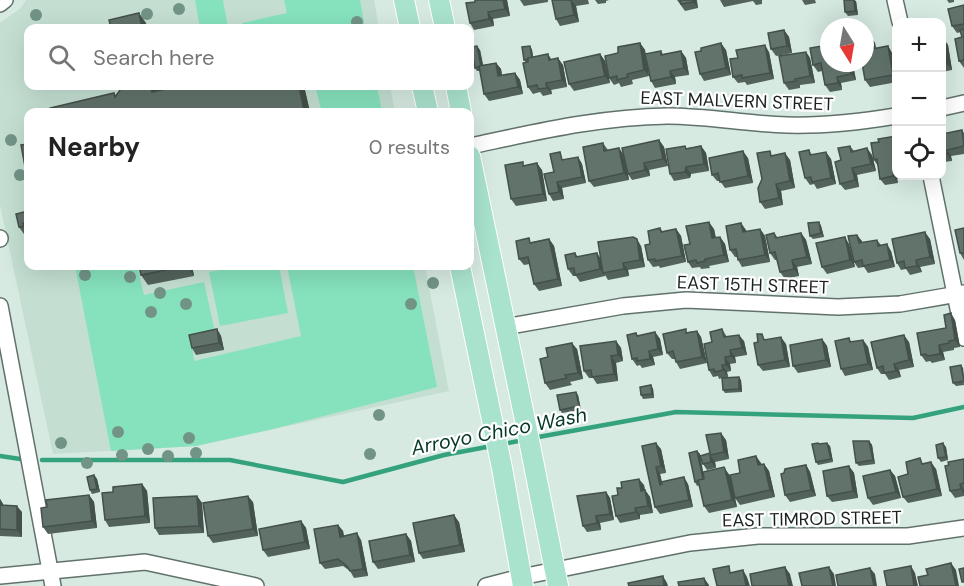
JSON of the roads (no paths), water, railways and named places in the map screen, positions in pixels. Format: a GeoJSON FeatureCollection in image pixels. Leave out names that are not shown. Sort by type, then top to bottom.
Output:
{"type":"FeatureCollection","features":[{"type":"Feature","properties":{"kind":"main road"},"geometry":{"type":"LineString","coordinates":[[404,0],[409,24]]}},
{"type":"Feature","properties":{"kind":"main road"},"geometry":{"type":"LineString","coordinates":[[439,0],[444,24]]}},
{"type":"Feature","properties":{"kind":"main road"},"geometry":{"type":"LineString","coordinates":[[423,90],[427,108]]}},
{"type":"Feature","properties":{"kind":"main road"},"geometry":{"type":"LineString","coordinates":[[457,90],[460,108]]}},
{"type":"Feature","properties":{"kind":"main road"},"geometry":{"type":"LineString","coordinates":[[474,176],[556,578]]}},
{"type":"Feature","properties":{"kind":"main road"},"geometry":{"type":"LineString","coordinates":[[461,270],[502,468],[522,582]]}},
{"type":"Feature","properties":{"kind":"street"},"geometry":{"type":"LineString","coordinates":[[0,4],[5,0]]}},
{"type":"Feature","properties":{"kind":"street"},"geometry":{"type":"LineString","coordinates":[[895,0],[899,18]]}},
{"type":"Feature","properties":{"kind":"street"},"geometry":{"type":"LineString","coordinates":[[946,107],[964,103]]}},
{"type":"Feature","properties":{"kind":"street","name":"EAST MALVERN STREET"},"geometry":{"type":"LineString","coordinates":[[474,145],[570,125],[627,117],[700,117],[751,123],[815,125],[864,122],[892,117]]}},
{"type":"Feature","properties":{"kind":"street"},"geometry":{"type":"LineString","coordinates":[[932,180],[960,294],[964,338]]}},
{"type":"Feature","properties":{"kind":"street","name":"EAST 15TH STREET"},"geometry":{"type":"LineString","coordinates":[[505,327],[623,306],[686,300],[838,307],[900,304],[960,294]]}},
{"type":"Feature","properties":{"kind":"street"},"geometry":{"type":"LineString","coordinates":[[0,306],[2,327],[51,579]]}},
{"type":"Feature","properties":{"kind":"street","name":"EAST TIMROD STREET"},"geometry":{"type":"LineString","coordinates":[[486,586],[556,578],[690,543],[758,536],[908,536],[964,528]]}},
{"type":"Feature","properties":{"kind":"street"},"geometry":{"type":"LineString","coordinates":[[0,576],[51,579],[145,562],[256,586]]}},
{"type":"Feature","properties":{"kind":"waterway","name":"Arroyo Chico Wash"},"geometry":{"type":"LineString","coordinates":[[533,438],[676,412],[913,418],[964,407]]}},
{"type":"Feature","properties":{"kind":"waterway","name":"Arroyo Chico Wash"},"geometry":{"type":"LineString","coordinates":[[503,444],[524,440]]}},
{"type":"Feature","properties":{"kind":"waterway","name":"Arroyo Chico Wash"},"geometry":{"type":"LineString","coordinates":[[42,460],[230,460],[343,482],[444,455],[492,446]]}},
{"type":"Feature","properties":{"kind":"waterway","name":"Arroyo Chico Wash"},"geometry":{"type":"LineString","coordinates":[[0,456],[27,460]]}}]}
